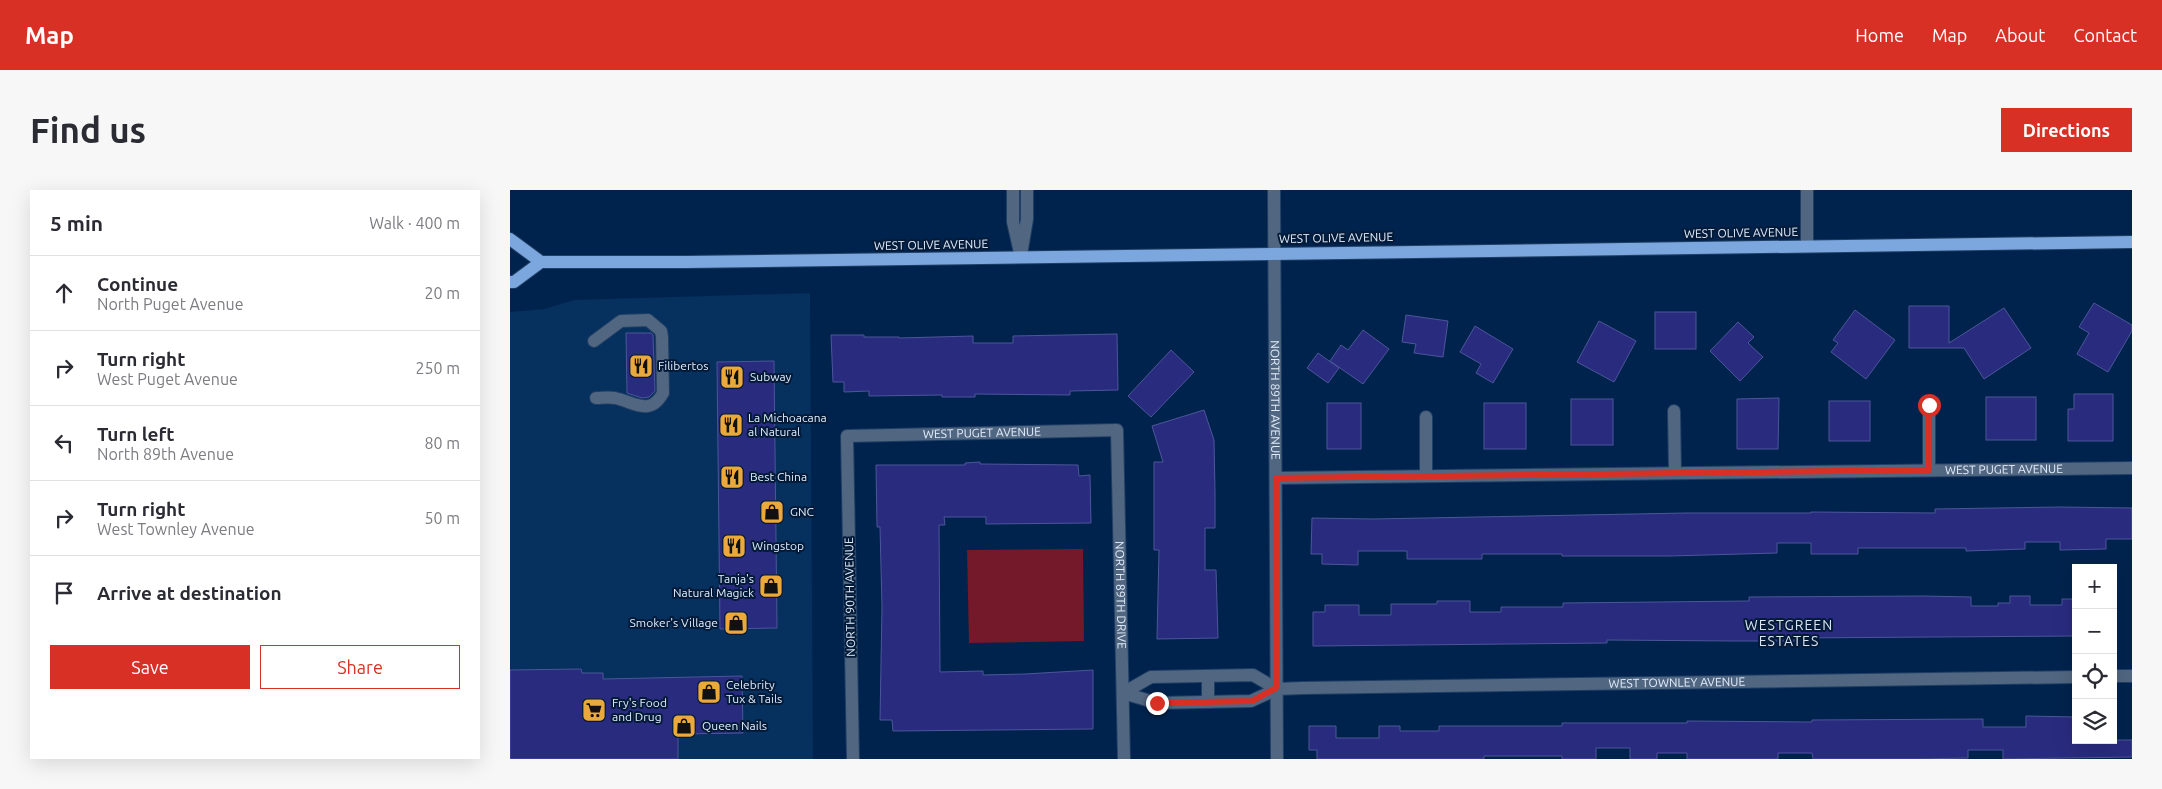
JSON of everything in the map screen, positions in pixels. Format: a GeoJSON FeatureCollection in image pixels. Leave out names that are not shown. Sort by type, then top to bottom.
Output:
{"type":"FeatureCollection","features":[{"type":"Feature","properties":{"kind":"main road"},"geometry":{"type":"LineString","coordinates":[[510,239],[541,262],[514,282],[510,282]]}},
{"type":"Feature","properties":{"kind":"main road","name":"WEST OLIVE AVENUE"},"geometry":{"type":"LineString","coordinates":[[541,262],[686,262],[2132,242]]}},
{"type":"Feature","properties":{"kind":"street"},"geometry":{"type":"LineString","coordinates":[[1013,190],[1013,222],[1021,257]]}},
{"type":"Feature","properties":{"kind":"street"},"geometry":{"type":"LineString","coordinates":[[1021,257],[1027,220],[1027,190]]}},
{"type":"Feature","properties":{"kind":"street","name":"NORTH 89TH AVENUE"},"geometry":{"type":"LineString","coordinates":[[1274,190],[1277,759]]}},
{"type":"Feature","properties":{"kind":"street"},"geometry":{"type":"LineString","coordinates":[[1807,190],[1807,246]]}},
{"type":"Feature","properties":{"kind":"street"},"geometry":{"type":"LineString","coordinates":[[594,341],[621,321],[648,320],[661,331],[662,337],[663,393],[659,401],[655,404],[636,406],[615,398],[596,398]]}},
{"type":"Feature","properties":{"kind":"street"},"geometry":{"type":"LineString","coordinates":[[1929,405],[1929,470]]}},
{"type":"Feature","properties":{"kind":"street"},"geometry":{"type":"LineString","coordinates":[[1674,411],[1675,473]]}},
{"type":"Feature","properties":{"kind":"street"},"geometry":{"type":"LineString","coordinates":[[1426,417],[1426,476]]}},
{"type":"Feature","properties":{"kind":"street","name":"WEST PUGET AVENUE"},"geometry":{"type":"LineString","coordinates":[[847,436],[1117,430]]}},
{"type":"Feature","properties":{"kind":"street","name":"NORTH 89TH DRIVE"},"geometry":{"type":"LineString","coordinates":[[1117,430],[1124,759]]}},
{"type":"Feature","properties":{"kind":"street","name":"NORTH 90TH AVENUE"},"geometry":{"type":"LineString","coordinates":[[847,436],[853,759]]}},
{"type":"Feature","properties":{"kind":"street","name":"WEST PUGET AVENUE"},"geometry":{"type":"LineString","coordinates":[[1276,478],[2132,468]]}},
{"type":"Feature","properties":{"kind":"street"},"geometry":{"type":"LineString","coordinates":[[1123,693],[1151,676],[1254,675],[1276,688]]}},
{"type":"Feature","properties":{"kind":"street"},"geometry":{"type":"LineString","coordinates":[[1208,676],[1208,702]]}},
{"type":"Feature","properties":{"kind":"street"},"geometry":{"type":"LineString","coordinates":[[2117,676],[2132,676]]}},
{"type":"Feature","properties":{"kind":"street","name":"WEST TOWNLEY AVENUE"},"geometry":{"type":"LineString","coordinates":[[1123,693],[1157,703],[1252,701],[1276,688],[2072,677]]}},
{"type":"Feature","properties":{"kind":"shaded area"},"geometry":{"type":"Polygon","coordinates":[[[810,293],[813,759],[510,759],[510,312],[544,309],[574,300],[810,293]]]}},
{"type":"Feature","properties":{"kind":"shaded area"},"geometry":{"type":"Polygon","coordinates":[[[1083,549],[1084,641],[969,643],[967,550],[1083,549]]]}},
{"type":"Feature","properties":{"kind":"building"},"geometry":{"type":"Polygon","coordinates":[[[2094,303],[2132,325],[2132,331],[2108,372],[2077,354],[2089,333],[2079,327],[2094,303]]]}},
{"type":"Feature","properties":{"kind":"building"},"geometry":{"type":"Polygon","coordinates":[[[1909,306],[1949,306],[1949,343],[2004,308],[2031,348],[1984,379],[1964,348],[1909,348],[1909,306]]]}},
{"type":"Feature","properties":{"kind":"building"},"geometry":{"type":"Polygon","coordinates":[[[1855,310],[1895,340],[1866,379],[1831,352],[1838,343],[1833,340],[1855,310]]]}},
{"type":"Feature","properties":{"kind":"building"},"geometry":{"type":"Polygon","coordinates":[[[1655,312],[1696,312],[1696,349],[1655,349],[1655,312]]]}},
{"type":"Feature","properties":{"kind":"building"},"geometry":{"type":"Polygon","coordinates":[[[1406,315],[1448,321],[1443,357],[1414,353],[1416,344],[1402,342],[1406,315]]]}},
{"type":"Feature","properties":{"kind":"building"},"geometry":{"type":"Polygon","coordinates":[[[1599,321],[1636,341],[1614,382],[1577,362],[1599,321]]]}},
{"type":"Feature","properties":{"kind":"building"},"geometry":{"type":"Polygon","coordinates":[[[1738,322],[1754,337],[1748,343],[1763,357],[1740,381],[1710,351],[1738,322]]]}},
{"type":"Feature","properties":{"kind":"building"},"geometry":{"type":"Polygon","coordinates":[[[1475,326],[1513,349],[1493,383],[1476,373],[1481,364],[1460,352],[1475,326]]]}},
{"type":"Feature","properties":{"kind":"building"},"geometry":{"type":"Polygon","coordinates":[[[1363,330],[1389,349],[1363,384],[1330,361],[1341,345],[1348,350],[1363,330]]]}},
{"type":"Feature","properties":{"kind":"building","name":"Filibertos"},"geometry":{"type":"Polygon","coordinates":[[[626,333],[651,333],[653,335],[655,391],[649,397],[642,398],[627,393],[626,333]]]}},
{"type":"Feature","properties":{"kind":"building"},"geometry":{"type":"Polygon","coordinates":[[[1117,334],[1118,390],[1070,391],[1070,395],[975,394],[975,397],[942,397],[942,395],[869,396],[869,391],[844,392],[844,382],[833,382],[831,335],[899,338],[973,336],[973,343],[1013,343],[1013,336],[1117,334]]]}},
{"type":"Feature","properties":{"kind":"building"},"geometry":{"type":"Polygon","coordinates":[[[1171,350],[1194,372],[1151,417],[1128,396],[1171,350]]]}},
{"type":"Feature","properties":{"kind":"building"},"geometry":{"type":"Polygon","coordinates":[[[1318,353],[1339,368],[1328,383],[1307,368],[1318,353]]]}},
{"type":"Feature","properties":{"kind":"building"},"geometry":{"type":"Polygon","coordinates":[[[774,361],[777,628],[720,629],[717,362],[774,361]]]}},
{"type":"Feature","properties":{"kind":"building"},"geometry":{"type":"Polygon","coordinates":[[[2074,394],[2113,394],[2113,441],[2068,441],[2068,409],[2074,409],[2074,394]]]}},
{"type":"Feature","properties":{"kind":"building"},"geometry":{"type":"Polygon","coordinates":[[[1986,397],[2036,397],[2036,440],[1986,440],[1986,397]]]}},
{"type":"Feature","properties":{"kind":"building"},"geometry":{"type":"Polygon","coordinates":[[[1779,398],[1778,449],[1737,449],[1737,399],[1779,398]]]}},
{"type":"Feature","properties":{"kind":"building"},"geometry":{"type":"Polygon","coordinates":[[[1571,399],[1613,399],[1613,445],[1571,445],[1571,399]]]}},
{"type":"Feature","properties":{"kind":"building"},"geometry":{"type":"Polygon","coordinates":[[[1829,401],[1870,401],[1870,441],[1829,441],[1829,401]]]}},
{"type":"Feature","properties":{"kind":"building"},"geometry":{"type":"Polygon","coordinates":[[[1327,403],[1361,403],[1361,449],[1327,449],[1327,403]]]}},
{"type":"Feature","properties":{"kind":"building"},"geometry":{"type":"Polygon","coordinates":[[[1484,403],[1526,403],[1526,449],[1484,449],[1484,403]]]}},
{"type":"Feature","properties":{"kind":"building"},"geometry":{"type":"Polygon","coordinates":[[[1204,410],[1214,440],[1215,492],[1215,528],[1205,528],[1205,570],[1216,570],[1218,638],[1157,639],[1159,550],[1154,550],[1154,462],[1163,462],[1152,426],[1204,410]]]}},
{"type":"Feature","properties":{"kind":"building"},"geometry":{"type":"Polygon","coordinates":[[[980,462],[980,464],[1078,465],[1079,476],[1090,475],[1091,523],[986,524],[986,517],[944,517],[945,525],[939,525],[940,672],[983,671],[983,675],[1093,670],[1093,729],[893,731],[892,720],[880,720],[882,607],[880,527],[877,527],[876,465],[965,465],[965,463],[980,462]]]}},
{"type":"Feature","properties":{"kind":"building"},"geometry":{"type":"Polygon","coordinates":[[[2132,508],[2132,539],[2106,539],[2106,549],[2060,550],[2060,542],[2025,542],[2025,549],[1966,551],[1966,548],[1858,548],[1858,554],[1811,554],[1811,543],[1777,543],[1777,553],[1670,556],[1482,554],[1482,559],[1407,559],[1407,551],[1358,551],[1358,565],[1322,564],[1322,554],[1311,554],[1312,518],[1373,519],[1686,513],[1935,513],[1935,509],[2132,508]]]}},
{"type":"Feature","properties":{"kind":"building"},"geometry":{"type":"Polygon","coordinates":[[[2010,596],[2030,596],[2030,605],[2062,605],[2062,599],[2072,599],[2072,636],[1795,638],[1795,641],[1607,640],[1607,643],[1313,646],[1313,612],[1325,612],[1325,605],[1359,605],[1359,615],[1391,615],[1391,604],[1437,604],[1437,601],[1470,601],[1470,612],[1501,612],[1501,607],[1563,607],[1563,603],[1749,601],[1749,597],[1971,597],[1971,606],[1998,606],[1998,603],[2010,603],[2010,596]]]}},
{"type":"Feature","properties":{"kind":"building","name":"Fry's Food and Drug"},"geometry":{"type":"Polygon","coordinates":[[[581,669],[582,673],[603,673],[603,679],[742,676],[743,733],[678,734],[678,759],[510,759],[510,670],[581,669]]]}},
{"type":"Feature","properties":{"kind":"building"},"geometry":{"type":"Polygon","coordinates":[[[2026,716],[2072,717],[2072,744],[2117,744],[2117,740],[2132,740],[2132,757],[2003,759],[2003,750],[1968,750],[1968,758],[1813,759],[1812,753],[1778,753],[1778,759],[1687,759],[1687,753],[1657,753],[1657,759],[1630,759],[1630,748],[1596,748],[1596,759],[1562,759],[1562,756],[1484,756],[1484,759],[1317,759],[1317,750],[1309,750],[1309,726],[1336,726],[1336,738],[1379,738],[1379,726],[1400,726],[1400,731],[1439,731],[1439,726],[1562,726],[1562,723],[1687,723],[1687,721],[1812,722],[1812,720],[1983,719],[1983,727],[2026,727],[2026,716]]]}},
{"type":"Feature","properties":{"kind":"place","name":"Filibertos"},"geometry":{"type":"Point","coordinates":[641,366]}},
{"type":"Feature","properties":{"kind":"place","name":"Subway"},"geometry":{"type":"Point","coordinates":[732,377]}},
{"type":"Feature","properties":{"kind":"place","name":"La Michoacana al Natural"},"geometry":{"type":"Point","coordinates":[731,425]}},
{"type":"Feature","properties":{"kind":"place","name":"Best China"},"geometry":{"type":"Point","coordinates":[732,477]}},
{"type":"Feature","properties":{"kind":"place","name":"GNC"},"geometry":{"type":"Point","coordinates":[772,512]}},
{"type":"Feature","properties":{"kind":"place","name":"Wingstop"},"geometry":{"type":"Point","coordinates":[734,546]}},
{"type":"Feature","properties":{"kind":"place","name":"Tanja's Natural Magick"},"geometry":{"type":"Point","coordinates":[771,586]}},
{"type":"Feature","properties":{"kind":"place","name":"Smoker's Village"},"geometry":{"type":"Point","coordinates":[736,623]}},
{"type":"Feature","properties":{"kind":"place","name":"Celebrity Tux & Tails"},"geometry":{"type":"Point","coordinates":[709,692]}},
{"type":"Feature","properties":{"kind":"place","name":"Fry's Food and Drug"},"geometry":{"type":"Point","coordinates":[594,710]}},
{"type":"Feature","properties":{"kind":"place","name":"Queen Nails"},"geometry":{"type":"Point","coordinates":[684,726]}},
{"type":"Feature","properties":{"kind":"district","name":"WESTGREEN ESTATES"},"geometry":{"type":"Point","coordinates":[1789,634]}},
{"type":"Feature","properties":{"kind":"route"},"geometry":{"type":"LineString","coordinates":[[1157,703],[1252,701],[1276,688],[1276,478],[1929,470],[1929,405]]}}]}
